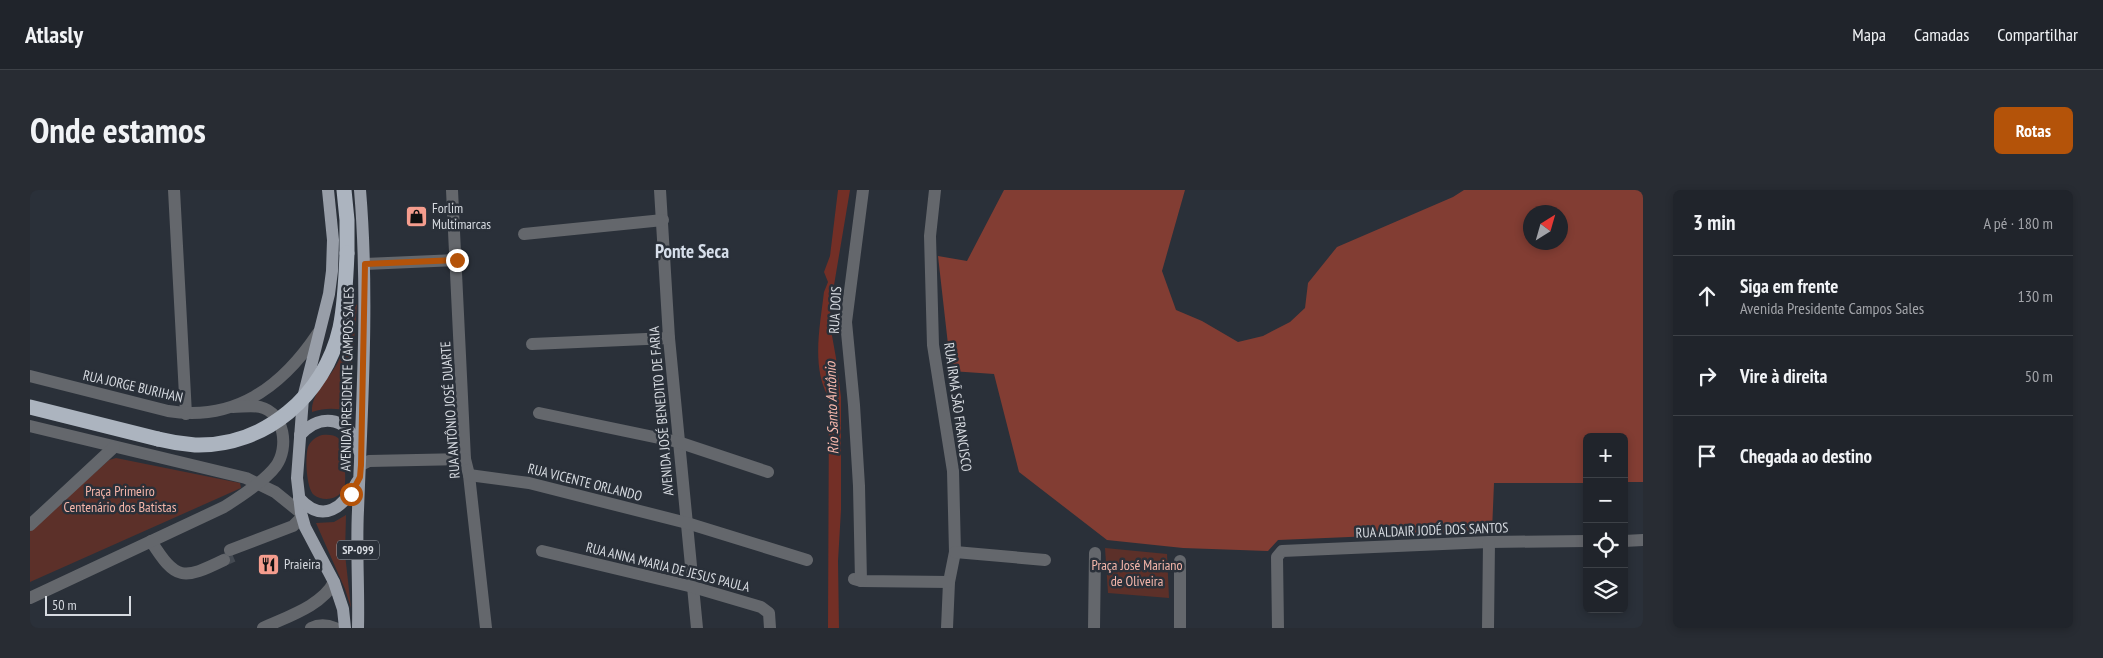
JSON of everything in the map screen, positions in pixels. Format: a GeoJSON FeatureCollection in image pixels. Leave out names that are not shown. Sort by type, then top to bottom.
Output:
{"type":"FeatureCollection","features":[{"type":"Feature","properties":{"kind":"highway"},"geometry":{"type":"LineString","coordinates":[[30,407],[158,439],[196,445],[232,441],[254,434],[287,415],[318,379],[335,346],[340,328],[347,253],[344,190]]}},
{"type":"Feature","properties":{"kind":"main road","name":"AVENIDA PRESIDENTE CAMPOS SALES"},"geometry":{"type":"LineString","coordinates":[[328,190],[333,240],[332,271],[329,294],[302,398],[297,478],[299,498],[298,519],[308,533],[334,582],[342,609],[345,628]]}},
{"type":"Feature","properties":{"kind":"main road","name":"AVENIDA PRESIDENTE CAMPOS SALES"},"geometry":{"type":"LineString","coordinates":[[358,628],[365,264],[360,190]]}},
{"type":"Feature","properties":{"kind":"main road","name":"SP-099"},"geometry":{"type":"LineString","coordinates":[[299,498],[311,508],[327,512],[335,509],[347,500],[360,471],[357,445],[354,438],[350,431],[336,422],[321,421],[313,424],[300,435]]}},
{"type":"Feature","properties":{"kind":"street"},"geometry":{"type":"LineString","coordinates":[[174,190],[186,414]]}},
{"type":"Feature","properties":{"kind":"street","name":"RUA ANTÔNIO JOSÉ DUARTE"},"geometry":{"type":"LineString","coordinates":[[452,190],[457,260],[465,460],[469,475],[486,628]]}},
{"type":"Feature","properties":{"kind":"street","name":"AVENIDA JOSÉ BENEDITO DE FARIA"},"geometry":{"type":"LineString","coordinates":[[660,190],[669,338],[697,628]]}},
{"type":"Feature","properties":{"kind":"street","name":"RUA DOIS"},"geometry":{"type":"LineString","coordinates":[[863,190],[846,322],[859,486],[858,580],[949,582]]}},
{"type":"Feature","properties":{"kind":"street","name":"RUA IRMÃ SÃO FRANCISCO"},"geometry":{"type":"LineString","coordinates":[[936,190],[930,236],[933,345],[953,471],[956,552],[949,582],[947,628]]}},
{"type":"Feature","properties":{"kind":"street"},"geometry":{"type":"LineString","coordinates":[[524,234],[663,220]]}},
{"type":"Feature","properties":{"kind":"street"},"geometry":{"type":"LineString","coordinates":[[365,264],[457,260]]}},
{"type":"Feature","properties":{"kind":"street","name":"RUA JORGE BURIHAN"},"geometry":{"type":"LineString","coordinates":[[30,376],[152,408],[186,414],[215,413],[233,407],[258,394],[292,368],[320,331]]}},
{"type":"Feature","properties":{"kind":"street"},"geometry":{"type":"LineString","coordinates":[[532,344],[669,338]]}},
{"type":"Feature","properties":{"kind":"street"},"geometry":{"type":"LineString","coordinates":[[30,598],[224,507],[245,494],[275,467],[281,456],[283,435],[281,427],[267,409],[251,406],[233,407]]}},
{"type":"Feature","properties":{"kind":"street"},"geometry":{"type":"LineString","coordinates":[[539,413],[678,442],[768,472]]}},
{"type":"Feature","properties":{"kind":"street"},"geometry":{"type":"LineString","coordinates":[[30,426],[258,482],[285,499],[298,519],[227,555],[198,573],[189,575],[177,571],[150,541]]}},
{"type":"Feature","properties":{"kind":"street"},"geometry":{"type":"LineString","coordinates":[[30,525],[114,446]]}},
{"type":"Feature","properties":{"kind":"street"},"geometry":{"type":"LineString","coordinates":[[360,471],[369,461],[465,460]]}},
{"type":"Feature","properties":{"kind":"street","name":"RUA VICENTE ORLANDO"},"geometry":{"type":"LineString","coordinates":[[469,475],[529,483],[687,522],[807,560]]}},
{"type":"Feature","properties":{"kind":"street"},"geometry":{"type":"LineString","coordinates":[[227,555],[298,531],[308,533]]}},
{"type":"Feature","properties":{"kind":"street"},"geometry":{"type":"LineString","coordinates":[[1628,541],[1643,540]]}},
{"type":"Feature","properties":{"kind":"street","name":"RUA ALDAIR JODÉ DOS SANTOS"},"geometry":{"type":"LineString","coordinates":[[1278,628],[1277,557],[1280,552],[1488,542],[1583,541]]}},
{"type":"Feature","properties":{"kind":"street"},"geometry":{"type":"LineString","coordinates":[[1488,542],[1488,628]]}},
{"type":"Feature","properties":{"kind":"street","name":"RUA ANNA MARIA DE JESUS PAULA"},"geometry":{"type":"LineString","coordinates":[[542,551],[693,587],[761,607],[769,613],[770,628]]}},
{"type":"Feature","properties":{"kind":"street"},"geometry":{"type":"LineString","coordinates":[[956,552],[1045,560]]}},
{"type":"Feature","properties":{"kind":"street"},"geometry":{"type":"LineString","coordinates":[[1094,628],[1095,553]]}},
{"type":"Feature","properties":{"kind":"street"},"geometry":{"type":"LineString","coordinates":[[1180,561],[1180,628]]}},
{"type":"Feature","properties":{"kind":"street"},"geometry":{"type":"LineString","coordinates":[[263,628],[317,600],[331,588],[334,582]]}},
{"type":"Feature","properties":{"kind":"street"},"geometry":{"type":"LineString","coordinates":[[311,628],[320,625],[328,625],[335,628]]}},
{"type":"Feature","properties":{"kind":"green space"},"geometry":{"type":"Polygon","coordinates":[[[357,304],[348,411],[330,409],[312,412],[318,392],[339,360],[351,315],[357,304]]]}},
{"type":"Feature","properties":{"kind":"green space"},"geometry":{"type":"Polygon","coordinates":[[[322,435],[330,435],[340,440],[343,444],[345,456],[345,486],[342,492],[330,499],[322,499],[311,491],[306,464],[308,447],[314,439],[322,435]]]}},
{"type":"Feature","properties":{"kind":"green space","name":"Praça Primeiro Centenário dos Batistas"},"geometry":{"type":"Polygon","coordinates":[[[116,458],[240,483],[241,488],[30,582],[30,531],[109,460],[116,458]]]}},
{"type":"Feature","properties":{"kind":"green space"},"geometry":{"type":"Polygon","coordinates":[[[346,515],[345,554],[351,608],[345,589],[316,523],[334,522],[346,515]]]}},
{"type":"Feature","properties":{"kind":"green space","name":"Praça José Mariano de Oliveira"},"geometry":{"type":"Polygon","coordinates":[[[1105,548],[1167,554],[1169,598],[1108,593],[1105,548]]]}},
{"type":"Feature","properties":{"kind":"shaded area"},"geometry":{"type":"Polygon","coordinates":[[[1004,190],[1185,190],[1162,271],[1176,310],[1202,321],[1238,342],[1263,336],[1290,322],[1305,308],[1308,283],[1337,247],[1453,197],[1464,190],[1643,190],[1643,482],[1628,482],[1628,433],[1583,433],[1583,483],[1494,483],[1492,531],[1278,540],[1268,551],[1183,548],[1107,540],[1019,472],[994,374],[951,371],[938,256],[967,261],[1004,190]]]}},
{"type":"Feature","properties":{"kind":"water","name":"Rio Santo Antônio"},"geometry":{"type":"Polygon","coordinates":[[[838,190],[850,190],[830,309],[831,330],[841,397],[841,510],[838,561],[839,628],[828,628],[829,398],[820,374],[818,346],[824,292],[828,282],[824,272],[830,256],[838,190]]]}},
{"type":"Feature","properties":{"kind":"tunnel"},"geometry":{"type":"LineString","coordinates":[[224,560],[233,556]]}},
{"type":"Feature","properties":{"kind":"place","name":"Forlim Multimarcas"},"geometry":{"type":"Point","coordinates":[416,216]}},
{"type":"Feature","properties":{"kind":"place","name":"Praieira"},"geometry":{"type":"Point","coordinates":[268,564]}},
{"type":"Feature","properties":{"kind":"district","name":"Ponte Seca"},"geometry":{"type":"Point","coordinates":[692,251]}},
{"type":"Feature","properties":{"kind":"route"},"geometry":{"type":"LineString","coordinates":[[351,494],[360,477],[361,465],[365,264],[457,260]]}}]}
